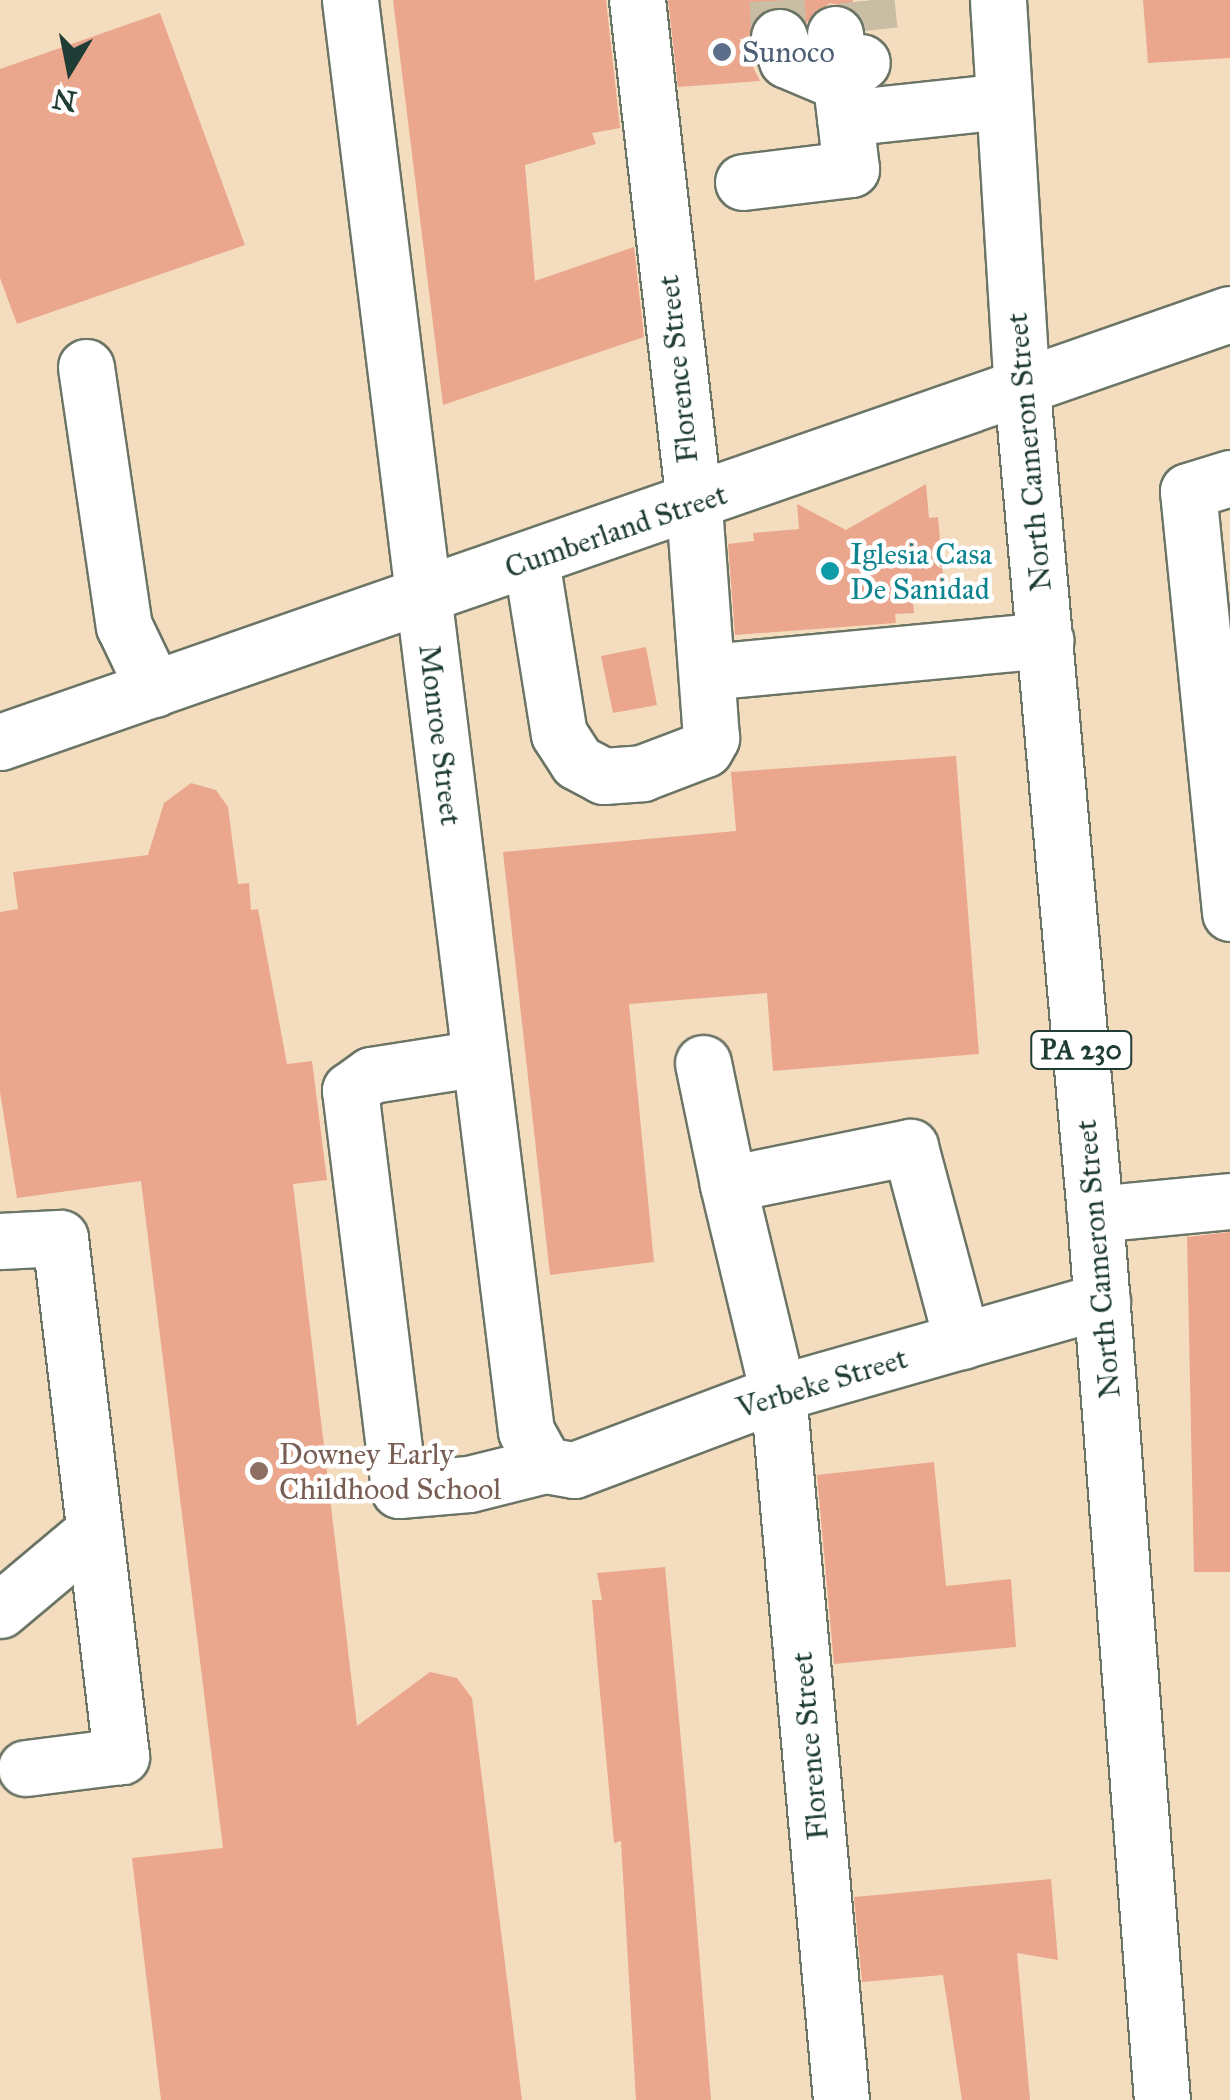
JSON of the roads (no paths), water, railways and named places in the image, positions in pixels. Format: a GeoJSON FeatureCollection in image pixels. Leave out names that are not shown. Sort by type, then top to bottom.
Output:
{"type":"FeatureCollection","features":[{"type":"Feature","properties":{"kind":"main road","name":"Monroe Street"},"geometry":{"type":"LineString","coordinates":[[350,0],[526,1430],[545,1464]]}},
{"type":"Feature","properties":{"kind":"main road","name":"Florence Street"},"geometry":{"type":"LineString","coordinates":[[531,560],[559,734],[577,762],[604,776],[642,773],[690,758],[711,738],[708,672],[694,504],[637,0]]}},
{"type":"Feature","properties":{"kind":"main road","name":"North Cameron Street"},"geometry":{"type":"LineString","coordinates":[[998,0],[1022,390],[1095,1214],[1162,2100]]}},
{"type":"Feature","properties":{"kind":"main road"},"geometry":{"type":"LineString","coordinates":[[780,37],[787,60],[847,66],[1004,101]]}},
{"type":"Feature","properties":{"kind":"main road"},"geometry":{"type":"LineString","coordinates":[[744,182],[850,169],[847,66]]}},
{"type":"Feature","properties":{"kind":"main road","name":"Cumberland Street"},"geometry":{"type":"LineString","coordinates":[[0,742],[1022,390],[1230,314]]}},
{"type":"Feature","properties":{"kind":"main road"},"geometry":{"type":"LineString","coordinates":[[86,367],[124,626],[154,689]]}},
{"type":"Feature","properties":{"kind":"main road"},"geometry":{"type":"LineString","coordinates":[[1230,478],[1188,491],[1230,914]]}},
{"type":"Feature","properties":{"kind":"main road"},"geometry":{"type":"LineString","coordinates":[[708,672],[1045,640]]}},
{"type":"Feature","properties":{"kind":"main road","name":"Verbeke Street"},"geometry":{"type":"LineString","coordinates":[[480,1058],[372,1075],[350,1090],[399,1490],[469,1484],[545,1464],[574,1470],[778,1392],[1102,1301]]}},
{"type":"Feature","properties":{"kind":"main road","name":"Florence Street"},"geometry":{"type":"LineString","coordinates":[[703,1064],[778,1392],[841,2100]]}},
{"type":"Feature","properties":{"kind":"main road"},"geometry":{"type":"LineString","coordinates":[[728,1184],[910,1147],[962,1341]]}},
{"type":"Feature","properties":{"kind":"main road"},"geometry":{"type":"LineString","coordinates":[[1095,1214],[1230,1201]]}},
{"type":"Feature","properties":{"kind":"main road"},"geometry":{"type":"LineString","coordinates":[[0,1242],[60,1238],[121,1756],[26,1768]]}},
{"type":"Feature","properties":{"kind":"main road"},"geometry":{"type":"LineString","coordinates":[[0,1610],[94,1532]]}},
{"type":"Feature","properties":{"kind":"tunnel"},"geometry":{"type":"LineString","coordinates":[[777,0],[779,37]]}},
{"type":"Feature","properties":{"kind":"tunnel"},"geometry":{"type":"LineString","coordinates":[[867,0],[870,30]]}},
{"type":"Feature","properties":{"kind":"place","name":"Sunoco"},"geometry":{"type":"Point","coordinates":[722,52]}},
{"type":"Feature","properties":{"kind":"place","name":"Iglesia Casa De Sanidad"},"geometry":{"type":"Point","coordinates":[830,571]}},
{"type":"Feature","properties":{"kind":"place","name":"Downey Early Childhood School"},"geometry":{"type":"Point","coordinates":[259,1471]}}]}
